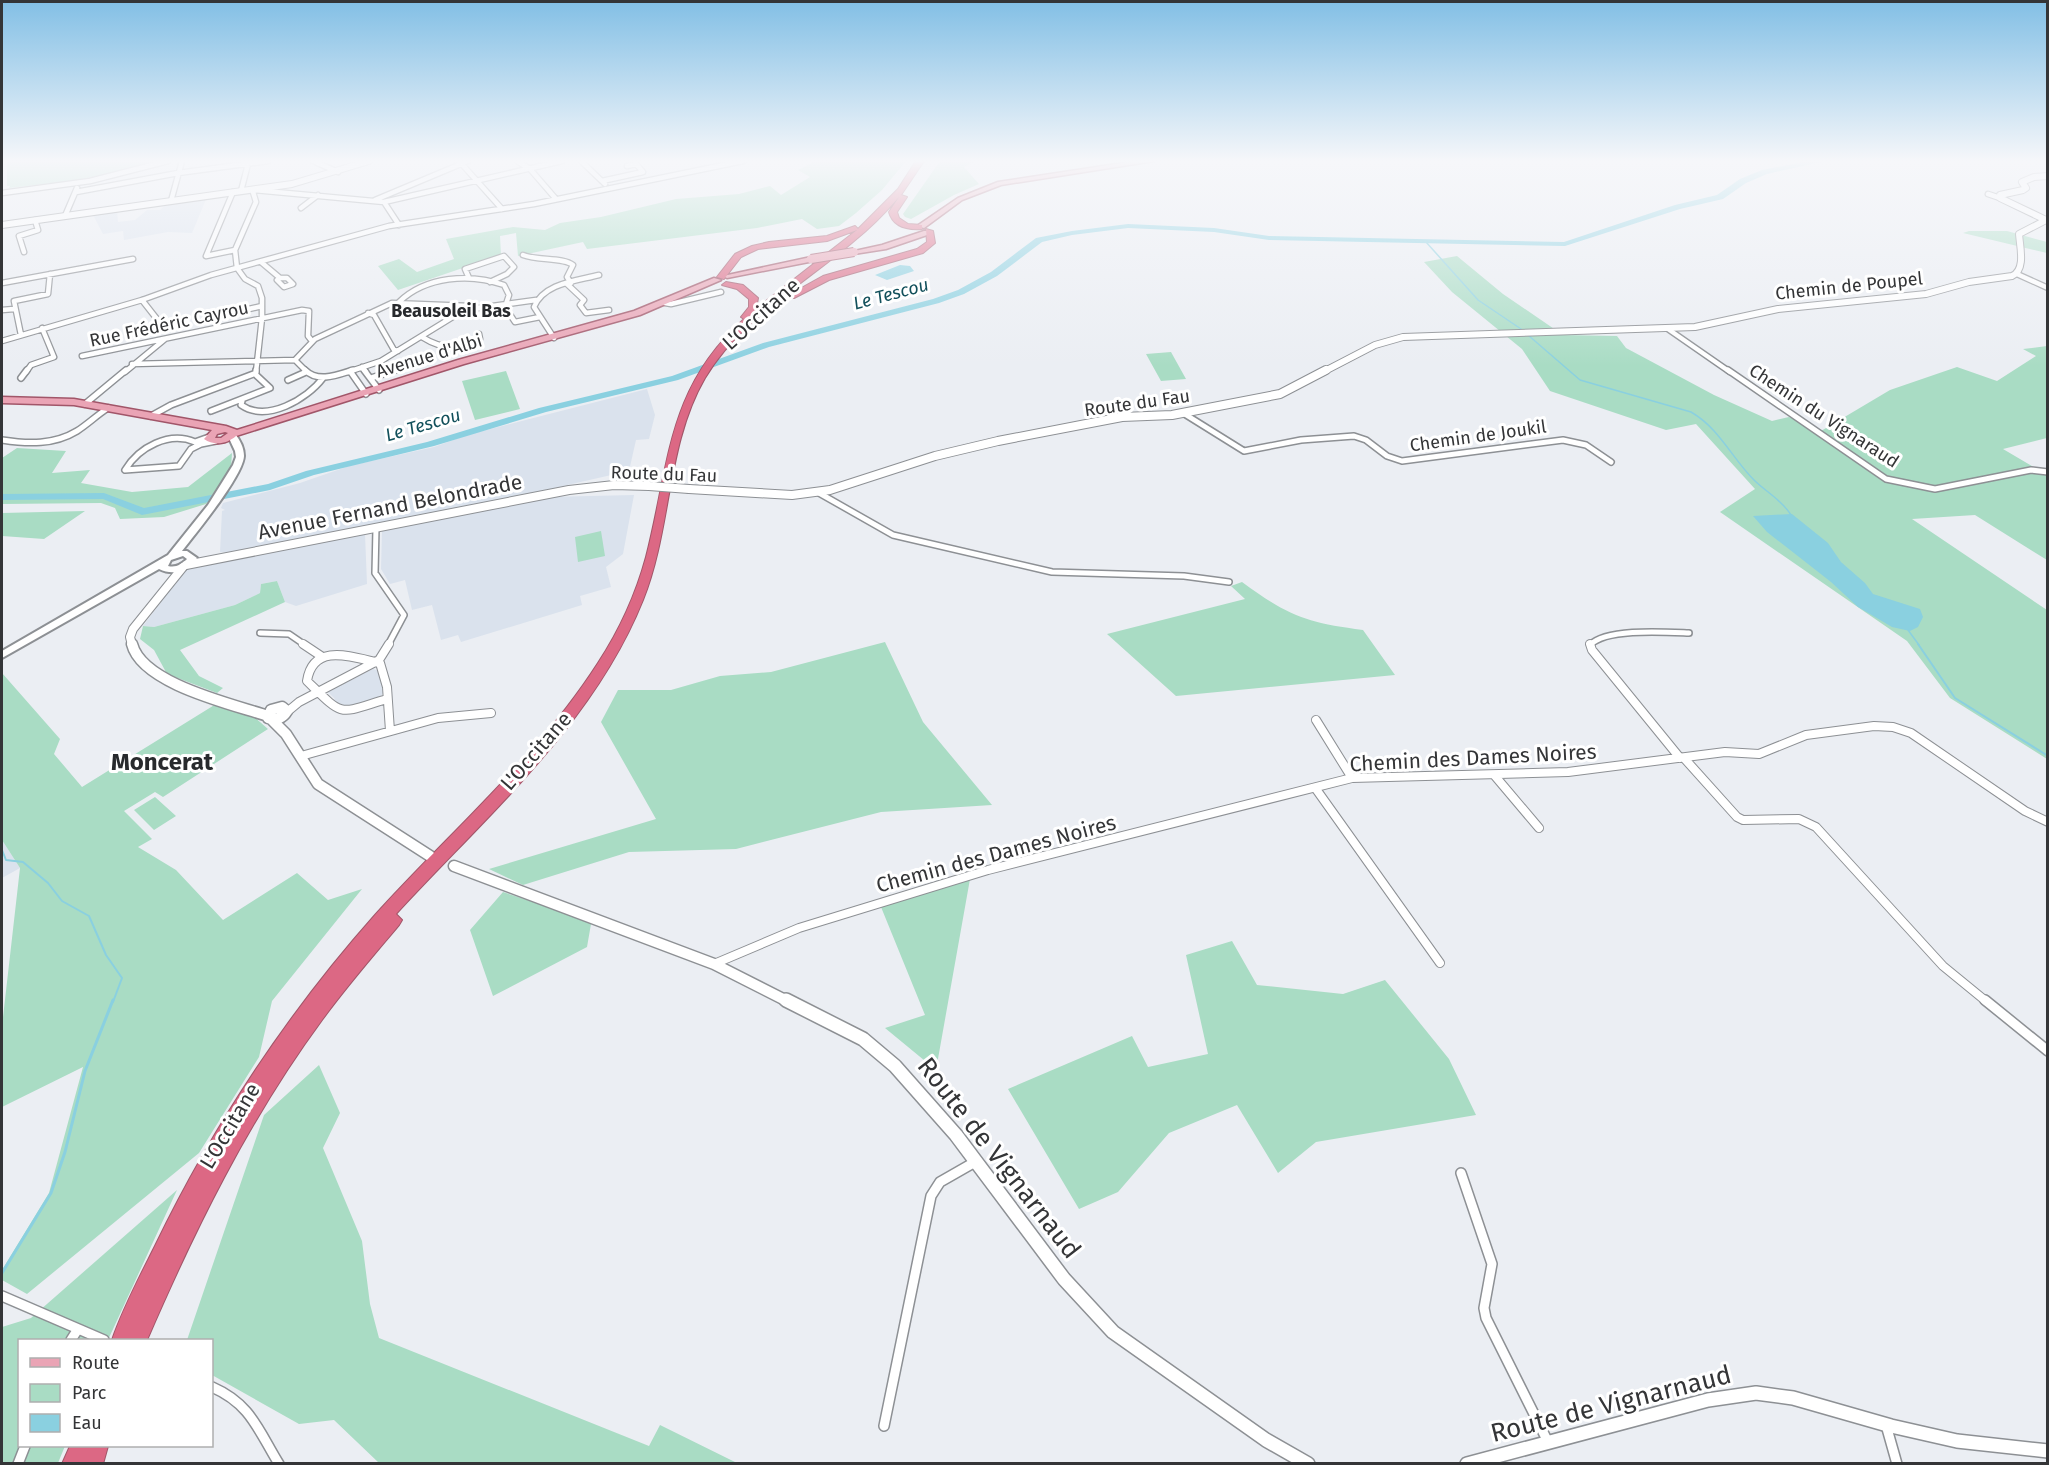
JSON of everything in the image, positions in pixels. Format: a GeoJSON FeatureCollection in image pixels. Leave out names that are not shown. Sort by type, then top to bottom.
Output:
{"type":"FeatureCollection","features":[{"type":"Feature","properties":{"kind":"highway"},"geometry":{"type":"LineString","coordinates":[[715,360],[752,310],[755,302],[749,292],[722,283],[734,259],[748,250],[815,242],[853,229]]}},
{"type":"Feature","properties":{"kind":"highway","name":"L'Occitane"},"geometry":{"type":"LineString","coordinates":[[123,1339],[148,1278],[195,1185],[239,1109],[287,1038],[381,921],[555,731],[603,667],[628,622],[645,581],[678,425],[715,360],[751,318],[861,229]]}},
{"type":"Feature","properties":{"kind":"highway","name":"L'Occitane"},"geometry":{"type":"LineString","coordinates":[[138,1339],[158,1289],[207,1189],[251,1111],[304,1032],[391,923],[565,732],[612,668],[637,622],[654,581],[686,425],[715,360],[757,319],[867,229]]}},
{"type":"Feature","properties":{"kind":"highway"},"geometry":{"type":"LineString","coordinates":[[757,319],[816,281],[925,249],[932,240],[923,229]]}},
{"type":"Feature","properties":{"kind":"highway"},"geometry":{"type":"LineString","coordinates":[[74,1464],[81,1447]]}},
{"type":"Feature","properties":{"kind":"highway"},"geometry":{"type":"LineString","coordinates":[[92,1464],[97,1447]]}},
{"type":"Feature","properties":{"kind":"main road"},"geometry":{"type":"LineString","coordinates":[[722,283],[746,271],[854,252],[903,240],[922,229]]}},
{"type":"Feature","properties":{"kind":"main road"},"geometry":{"type":"LineString","coordinates":[[722,283],[736,280],[746,271]]}},
{"type":"Feature","properties":{"kind":"main road","name":"Avenue d'Albi"},"geometry":{"type":"LineString","coordinates":[[214,439],[229,432],[366,394],[461,362],[554,338],[722,283]]}},
{"type":"Feature","properties":{"kind":"main road"},"geometry":{"type":"LineString","coordinates":[[2,400],[85,404],[229,432],[238,445],[236,467],[187,541],[168,564]]}},
{"type":"Feature","properties":{"kind":"main road"},"geometry":{"type":"LineString","coordinates":[[198,425],[208,431],[214,439],[230,444],[239,453]]}},
{"type":"Feature","properties":{"kind":"main road"},"geometry":{"type":"LineString","coordinates":[[168,564],[184,566],[191,560],[187,541]]}},
{"type":"Feature","properties":{"kind":"main road"},"geometry":{"type":"LineString","coordinates":[[2,655],[141,577],[190,555]]}},
{"type":"Feature","properties":{"kind":"street"},"geometry":{"type":"LineString","coordinates":[[24,252],[19,236],[38,229]]}},
{"type":"Feature","properties":{"kind":"street"},"geometry":{"type":"LineString","coordinates":[[217,229],[206,256],[235,250]]}},
{"type":"Feature","properties":{"kind":"street"},"geometry":{"type":"LineString","coordinates":[[244,229],[235,250],[237,268],[245,279],[258,286],[262,306],[255,374]]}},
{"type":"Feature","properties":{"kind":"street"},"geometry":{"type":"LineString","coordinates":[[2,341],[141,300],[237,268],[383,229]]}},
{"type":"Feature","properties":{"kind":"street"},"geometry":{"type":"LineString","coordinates":[[2028,229],[2019,234],[2021,267],[2017,274],[2048,288]]}},
{"type":"Feature","properties":{"kind":"street"},"geometry":{"type":"LineString","coordinates":[[295,360],[312,341],[368,313],[399,302],[414,289],[507,255],[514,267],[507,274],[490,282]]}},
{"type":"Feature","properties":{"kind":"street"},"geometry":{"type":"LineString","coordinates":[[524,255],[536,260],[568,261],[573,265],[567,277],[569,284],[584,300],[580,305],[586,313],[609,310]]}},
{"type":"Feature","properties":{"kind":"street"},"geometry":{"type":"LineString","coordinates":[[2,283],[133,259]]}},
{"type":"Feature","properties":{"kind":"street"},"geometry":{"type":"LineString","coordinates":[[261,262],[280,278]]}},
{"type":"Feature","properties":{"kind":"street"},"geometry":{"type":"LineString","coordinates":[[465,269],[469,278]]}},
{"type":"Feature","properties":{"kind":"street"},"geometry":{"type":"LineString","coordinates":[[21,335],[14,301],[48,294],[50,274]]}},
{"type":"Feature","properties":{"kind":"street","name":"Chemin de Poupel"},"geometry":{"type":"LineString","coordinates":[[1668,329],[1720,322],[1778,309],[1926,294],[1970,282],[2017,274]]}},
{"type":"Feature","properties":{"kind":"street"},"geometry":{"type":"LineString","coordinates":[[554,338],[534,307],[536,300],[545,291],[599,275]]}},
{"type":"Feature","properties":{"kind":"street"},"geometry":{"type":"LineString","coordinates":[[442,280],[469,278],[504,285],[509,295],[505,304]]}},
{"type":"Feature","properties":{"kind":"street"},"geometry":{"type":"LineString","coordinates":[[665,303],[671,304],[722,283]]}},
{"type":"Feature","properties":{"kind":"street"},"geometry":{"type":"LineString","coordinates":[[141,300],[164,328]]}},
{"type":"Feature","properties":{"kind":"street"},"geometry":{"type":"LineString","coordinates":[[132,364],[295,360],[306,372],[314,377],[323,378],[381,361],[422,338],[460,311],[474,307],[536,300]]}},
{"type":"Feature","properties":{"kind":"street"},"geometry":{"type":"LineString","coordinates":[[399,302],[416,305],[433,302],[474,307]]}},
{"type":"Feature","properties":{"kind":"street"},"geometry":{"type":"LineString","coordinates":[[505,304],[515,322],[540,317]]}},
{"type":"Feature","properties":{"kind":"street"},"geometry":{"type":"LineString","coordinates":[[460,311],[464,305]]}},
{"type":"Feature","properties":{"kind":"street"},"geometry":{"type":"LineString","coordinates":[[227,314],[262,306]]}},
{"type":"Feature","properties":{"kind":"street"},"geometry":{"type":"LineString","coordinates":[[2,310],[14,309]]}},
{"type":"Feature","properties":{"kind":"street","name":"Rue Frédéric Cayrou"},"geometry":{"type":"LineString","coordinates":[[82,356],[307,310],[308,336],[312,341]]}},
{"type":"Feature","properties":{"kind":"street"},"geometry":{"type":"LineString","coordinates":[[368,313],[374,315],[394,351],[398,351]]}},
{"type":"Feature","properties":{"kind":"street"},"geometry":{"type":"LineString","coordinates":[[21,378],[31,365],[54,357],[42,328]]}},
{"type":"Feature","properties":{"kind":"street","name":"Route du Fau"},"geometry":{"type":"LineString","coordinates":[[569,490],[614,485],[773,495],[819,493],[935,456],[998,441],[1122,417],[1183,413],[1280,394],[1375,345],[1403,337],[1668,329]]}},
{"type":"Feature","properties":{"kind":"street","name":"Chemin du Vignaraud"},"geometry":{"type":"LineString","coordinates":[[1668,329],[1886,479],[1935,489],[2031,470],[2048,472]]}},
{"type":"Feature","properties":{"kind":"street"},"geometry":{"type":"LineString","coordinates":[[422,338],[445,350],[476,342],[480,339],[479,334]]}},
{"type":"Feature","properties":{"kind":"street"},"geometry":{"type":"LineString","coordinates":[[85,404],[166,338]]}},
{"type":"Feature","properties":{"kind":"street"},"geometry":{"type":"LineString","coordinates":[[371,378],[396,370],[411,361]]}},
{"type":"Feature","properties":{"kind":"street"},"geometry":{"type":"LineString","coordinates":[[362,367],[378,389]]}},
{"type":"Feature","properties":{"kind":"street"},"geometry":{"type":"LineString","coordinates":[[350,371],[366,394]]}},
{"type":"Feature","properties":{"kind":"street"},"geometry":{"type":"LineString","coordinates":[[288,380],[306,372]]}},
{"type":"Feature","properties":{"kind":"street"},"geometry":{"type":"LineString","coordinates":[[211,411],[242,401],[270,388],[255,374]]}},
{"type":"Feature","properties":{"kind":"street"},"geometry":{"type":"LineString","coordinates":[[151,416],[171,405],[255,374]]}},
{"type":"Feature","properties":{"kind":"street"},"geometry":{"type":"LineString","coordinates":[[242,401],[244,409],[249,410],[277,407],[308,396],[323,378]]}},
{"type":"Feature","properties":{"kind":"street"},"geometry":{"type":"LineString","coordinates":[[2,440],[29,444],[53,441],[72,434],[108,408]]}},
{"type":"Feature","properties":{"kind":"street","name":"Chemin de Joukil"},"geometry":{"type":"LineString","coordinates":[[1183,413],[1244,451],[1252,452],[1284,443],[1352,436],[1367,440],[1389,458],[1402,461],[1563,440],[1586,445],[1611,462]]}},
{"type":"Feature","properties":{"kind":"street"},"geometry":{"type":"LineString","coordinates":[[198,443],[185,436],[173,438],[135,457],[126,471],[174,468],[182,465],[198,443],[214,439]]}},
{"type":"Feature","properties":{"kind":"street","name":"Avenue Fernand Belondrade"},"geometry":{"type":"LineString","coordinates":[[184,566],[569,490]]}},
{"type":"Feature","properties":{"kind":"street"},"geometry":{"type":"LineString","coordinates":[[819,493],[893,535],[1052,572],[1184,576],[1229,582]]}},
{"type":"Feature","properties":{"kind":"street"},"geometry":{"type":"LineString","coordinates":[[270,718],[375,662],[387,651],[404,618],[375,573],[376,528]]}},
{"type":"Feature","properties":{"kind":"street","name":"Avenue Fernand Belondrade"},"geometry":{"type":"LineString","coordinates":[[190,555],[218,558]]}},
{"type":"Feature","properties":{"kind":"street"},"geometry":{"type":"LineString","coordinates":[[168,564],[171,581]]}},
{"type":"Feature","properties":{"kind":"street"},"geometry":{"type":"LineString","coordinates":[[184,566],[133,629],[129,637],[134,653],[179,688],[249,708],[284,727],[318,784],[430,856]]}},
{"type":"Feature","properties":{"kind":"street"},"geometry":{"type":"LineString","coordinates":[[260,633],[292,635],[321,656]]}},
{"type":"Feature","properties":{"kind":"street"},"geometry":{"type":"LineString","coordinates":[[1689,633],[1617,636],[1594,640],[1590,644],[1592,650],[1682,758],[1743,820],[1799,819],[1816,827],[1943,966],[2048,1051]]}},
{"type":"Feature","properties":{"kind":"street"},"geometry":{"type":"LineString","coordinates":[[387,699],[341,711],[332,708],[307,681],[310,666],[321,656],[336,655],[375,662],[382,668],[387,699],[390,731]]}},
{"type":"Feature","properties":{"kind":"street"},"geometry":{"type":"LineString","coordinates":[[249,708],[283,710]]}},
{"type":"Feature","properties":{"kind":"street"},"geometry":{"type":"LineString","coordinates":[[283,710],[284,727]]}},
{"type":"Feature","properties":{"kind":"street"},"geometry":{"type":"LineString","coordinates":[[301,756],[444,717],[491,712]]}},
{"type":"Feature","properties":{"kind":"street"},"geometry":{"type":"LineString","coordinates":[[1317,720],[1352,778]]}},
{"type":"Feature","properties":{"kind":"street","name":"Chemin des Dames Noires"},"geometry":{"type":"LineString","coordinates":[[714,964],[799,928],[988,870],[1161,827],[1198,815],[1316,789],[1352,778],[1495,776],[1568,772],[1725,752],[1758,754],[1806,735],[1893,726],[1911,733],[2025,811],[2048,822]]}},
{"type":"Feature","properties":{"kind":"street"},"geometry":{"type":"LineString","coordinates":[[1495,776],[1539,828]]}},
{"type":"Feature","properties":{"kind":"street"},"geometry":{"type":"LineString","coordinates":[[1316,789],[1440,963]]}},
{"type":"Feature","properties":{"kind":"street","name":"Route de Vignarnaud"},"geometry":{"type":"LineString","coordinates":[[454,866],[714,964],[863,1039],[895,1066],[956,1135],[1064,1280],[1113,1332],[1266,1440],[1308,1464]]}},
{"type":"Feature","properties":{"kind":"street"},"geometry":{"type":"LineString","coordinates":[[884,1426],[931,1196],[940,1182],[975,1162]]}},
{"type":"Feature","properties":{"kind":"street"},"geometry":{"type":"LineString","coordinates":[[1461,1173],[1492,1264],[1484,1304],[1486,1318],[1549,1444]]}},
{"type":"Feature","properties":{"kind":"street"},"geometry":{"type":"LineString","coordinates":[[2,1296],[102,1339]]}},
{"type":"Feature","properties":{"kind":"street"},"geometry":{"type":"LineString","coordinates":[[72,1339],[78,1329]]}},
{"type":"Feature","properties":{"kind":"street"},"geometry":{"type":"LineString","coordinates":[[213,1388],[244,1407],[258,1424],[279,1464]]}},
{"type":"Feature","properties":{"kind":"street","name":"Route de Vignarnaud"},"geometry":{"type":"LineString","coordinates":[[1467,1464],[1724,1397],[1766,1394],[1791,1398],[1940,1439],[2006,1449],[2048,1451]]}},
{"type":"Feature","properties":{"kind":"street"},"geometry":{"type":"LineString","coordinates":[[1886,1425],[1897,1464]]}},
{"type":"Feature","properties":{"kind":"street"},"geometry":{"type":"LineString","coordinates":[[18,1464],[26,1447]]}},
{"type":"Feature","properties":{"kind":"shaded area"},"geometry":{"type":"Polygon","coordinates":[[[101,229],[194,229],[192,233],[168,232],[124,240],[123,231],[103,234],[101,229]]]}},
{"type":"Feature","properties":{"kind":"shaded area"},"geometry":{"type":"Polygon","coordinates":[[[647,389],[655,415],[649,439],[636,440],[629,471],[510,498],[231,553],[220,552],[222,511],[225,510],[221,508],[223,503],[300,483],[349,466],[434,447],[467,435],[647,389]]]}},
{"type":"Feature","properties":{"kind":"shaded area"},"geometry":{"type":"Polygon","coordinates":[[[634,495],[623,554],[606,567],[611,587],[580,596],[582,605],[461,642],[458,635],[441,640],[432,605],[412,610],[405,580],[390,584],[381,569],[382,530],[547,497],[634,495]]]}},
{"type":"Feature","properties":{"kind":"shaded area"},"geometry":{"type":"Polygon","coordinates":[[[365,534],[367,584],[296,606],[285,602],[277,581],[261,584],[260,593],[235,605],[154,627],[143,626],[186,569],[365,534]]]}},
{"type":"Feature","properties":{"kind":"shaded area"},"geometry":{"type":"Polygon","coordinates":[[[373,669],[379,671],[383,693],[380,698],[350,708],[331,702],[335,699],[328,692],[373,669]]]}},
{"type":"Feature","properties":{"kind":"shaded area"},"geometry":{"type":"Polygon","coordinates":[[[2,840],[20,868],[2,878],[2,840]]]}},
{"type":"Feature","properties":{"kind":"green space"},"geometry":{"type":"Polygon","coordinates":[[[500,229],[746,229],[587,249],[583,242],[518,256],[516,233],[500,236],[501,255],[398,290],[378,266],[399,259],[417,272],[454,259],[446,239],[500,229]]]}},
{"type":"Feature","properties":{"kind":"green space"},"geometry":{"type":"Polygon","coordinates":[[[2007,231],[2047,242],[2047,253],[1963,233],[2007,231]]]}},
{"type":"Feature","properties":{"kind":"green space"},"geometry":{"type":"Polygon","coordinates":[[[1457,256],[1503,294],[1563,335],[1617,336],[1626,348],[1714,395],[1772,421],[1789,417],[1821,431],[1890,390],[1957,367],[1997,381],[2036,356],[2023,349],[2047,346],[2047,438],[2003,449],[2047,475],[2047,560],[1975,515],[1912,519],[2047,610],[2047,759],[1950,698],[1907,641],[1720,512],[1755,489],[1696,424],[1666,430],[1550,391],[1522,349],[1452,292],[1424,262],[1457,256]]]}},
{"type":"Feature","properties":{"kind":"green space"},"geometry":{"type":"Polygon","coordinates":[[[1171,352],[1186,379],[1161,381],[1146,354],[1171,352]]]}},
{"type":"Feature","properties":{"kind":"green space"},"geometry":{"type":"Polygon","coordinates":[[[506,371],[520,409],[475,420],[462,381],[506,371]]]}},
{"type":"Feature","properties":{"kind":"green space"},"geometry":{"type":"Polygon","coordinates":[[[17,448],[66,451],[52,473],[90,470],[81,483],[132,492],[188,487],[232,453],[231,468],[206,504],[164,517],[120,519],[115,508],[101,503],[2,504],[2,458],[17,448]]]}},
{"type":"Feature","properties":{"kind":"green space"},"geometry":{"type":"Polygon","coordinates":[[[85,511],[44,539],[2,536],[2,513],[85,511]]]}},
{"type":"Feature","properties":{"kind":"green space"},"geometry":{"type":"Polygon","coordinates":[[[601,531],[605,556],[578,562],[575,537],[601,531]]]}},
{"type":"Feature","properties":{"kind":"green space"},"geometry":{"type":"Polygon","coordinates":[[[277,581],[285,602],[180,650],[199,676],[223,688],[217,693],[167,674],[154,650],[140,639],[143,626],[154,627],[235,605],[260,593],[261,584],[277,581]]]}},
{"type":"Feature","properties":{"kind":"green space"},"geometry":{"type":"Polygon","coordinates":[[[1242,582],[1272,603],[1299,616],[1312,621],[1363,630],[1395,675],[1176,696],[1107,634],[1245,599],[1231,586],[1242,582]]]}},
{"type":"Feature","properties":{"kind":"green space"},"geometry":{"type":"Polygon","coordinates":[[[885,642],[923,722],[992,805],[881,812],[736,849],[629,852],[523,885],[489,869],[656,819],[601,722],[618,690],[671,690],[720,676],[771,672],[885,642]]]}},
{"type":"Feature","properties":{"kind":"green space"},"geometry":{"type":"Polygon","coordinates":[[[2,673],[60,739],[54,754],[82,787],[216,704],[251,714],[268,729],[163,797],[155,792],[124,811],[152,839],[138,847],[176,870],[223,920],[297,873],[328,900],[362,889],[272,1001],[259,1057],[199,1153],[27,1294],[2,1280],[2,1270],[49,1193],[83,1067],[2,1107],[2,1026],[20,868],[2,840],[2,673]]]}},
{"type":"Feature","properties":{"kind":"green space"},"geometry":{"type":"Polygon","coordinates":[[[155,797],[176,816],[154,830],[134,810],[155,797]]]}},
{"type":"Feature","properties":{"kind":"green space"},"geometry":{"type":"Polygon","coordinates":[[[970,879],[936,1070],[885,1028],[925,1015],[881,907],[970,879]]]}},
{"type":"Feature","properties":{"kind":"green space"},"geometry":{"type":"Polygon","coordinates":[[[503,892],[579,917],[591,924],[587,947],[493,996],[470,930],[503,892]]]}},
{"type":"Feature","properties":{"kind":"green space"},"geometry":{"type":"Polygon","coordinates":[[[1232,941],[1257,985],[1343,994],[1385,980],[1449,1059],[1476,1115],[1316,1142],[1278,1173],[1237,1105],[1169,1133],[1118,1192],[1079,1209],[1008,1089],[1132,1036],[1148,1067],[1208,1054],[1186,955],[1232,941]]]}},
{"type":"Feature","properties":{"kind":"green space"},"geometry":{"type":"Polygon","coordinates":[[[319,1065],[340,1113],[323,1148],[362,1241],[370,1304],[379,1338],[649,1446],[660,1425],[737,1463],[379,1463],[334,1420],[299,1424],[213,1376],[213,1339],[187,1339],[264,1115],[319,1065]]]}},
{"type":"Feature","properties":{"kind":"green space"},"geometry":{"type":"Polygon","coordinates":[[[177,1190],[108,1339],[18,1339],[18,1447],[65,1447],[58,1463],[2,1463],[2,1327],[31,1318],[177,1190]]]}},
{"type":"Feature","properties":{"kind":"water"},"geometry":{"type":"Polygon","coordinates":[[[900,265],[910,266],[914,271],[887,280],[875,275],[900,265]]]}},
{"type":"Feature","properties":{"kind":"water"},"geometry":{"type":"Polygon","coordinates":[[[1792,514],[1828,543],[1841,562],[1865,583],[1873,594],[1920,609],[1923,617],[1918,627],[1910,631],[1892,627],[1858,607],[1831,582],[1767,532],[1753,516],[1792,514]]]}},
{"type":"Feature","properties":{"kind":"waterway","name":"Le Tescou"},"geometry":{"type":"LineString","coordinates":[[2,497],[104,496],[142,512],[270,487],[310,473],[430,444],[543,410],[675,378],[766,345],[936,301],[961,292],[994,274],[1039,240],[1101,229]]}},
{"type":"Feature","properties":{"kind":"waterway","name":"Le Tescou"},"geometry":{"type":"LineString","coordinates":[[1200,229],[1269,238],[1565,244],[1610,229]]}},
{"type":"Feature","properties":{"kind":"waterway"},"geometry":{"type":"LineString","coordinates":[[1426,242],[1478,300],[1524,331]]}},
{"type":"Feature","properties":{"kind":"waterway"},"geometry":{"type":"LineString","coordinates":[[1528,335],[1580,380],[1691,412],[1718,435],[1754,480],[1779,500],[1791,515]]}},
{"type":"Feature","properties":{"kind":"waterway"},"geometry":{"type":"LineString","coordinates":[[1908,630],[1919,645]]}},
{"type":"Feature","properties":{"kind":"waterway"},"geometry":{"type":"LineString","coordinates":[[1918,644],[1955,698],[2048,756]]}},
{"type":"Feature","properties":{"kind":"waterway"},"geometry":{"type":"LineString","coordinates":[[2,850],[6,860],[23,862],[48,883],[62,901],[89,916],[106,955],[122,978],[113,1002]]}},
{"type":"Feature","properties":{"kind":"waterway"},"geometry":{"type":"LineString","coordinates":[[2,1273],[51,1193],[65,1152],[85,1071],[113,1000]]}},
{"type":"Feature","properties":{"kind":"district","name":"Beausoleil Bas"},"geometry":{"type":"Point","coordinates":[451,311]}},
{"type":"Feature","properties":{"kind":"district","name":"Moncerat"},"geometry":{"type":"Point","coordinates":[162,762]}}]}
